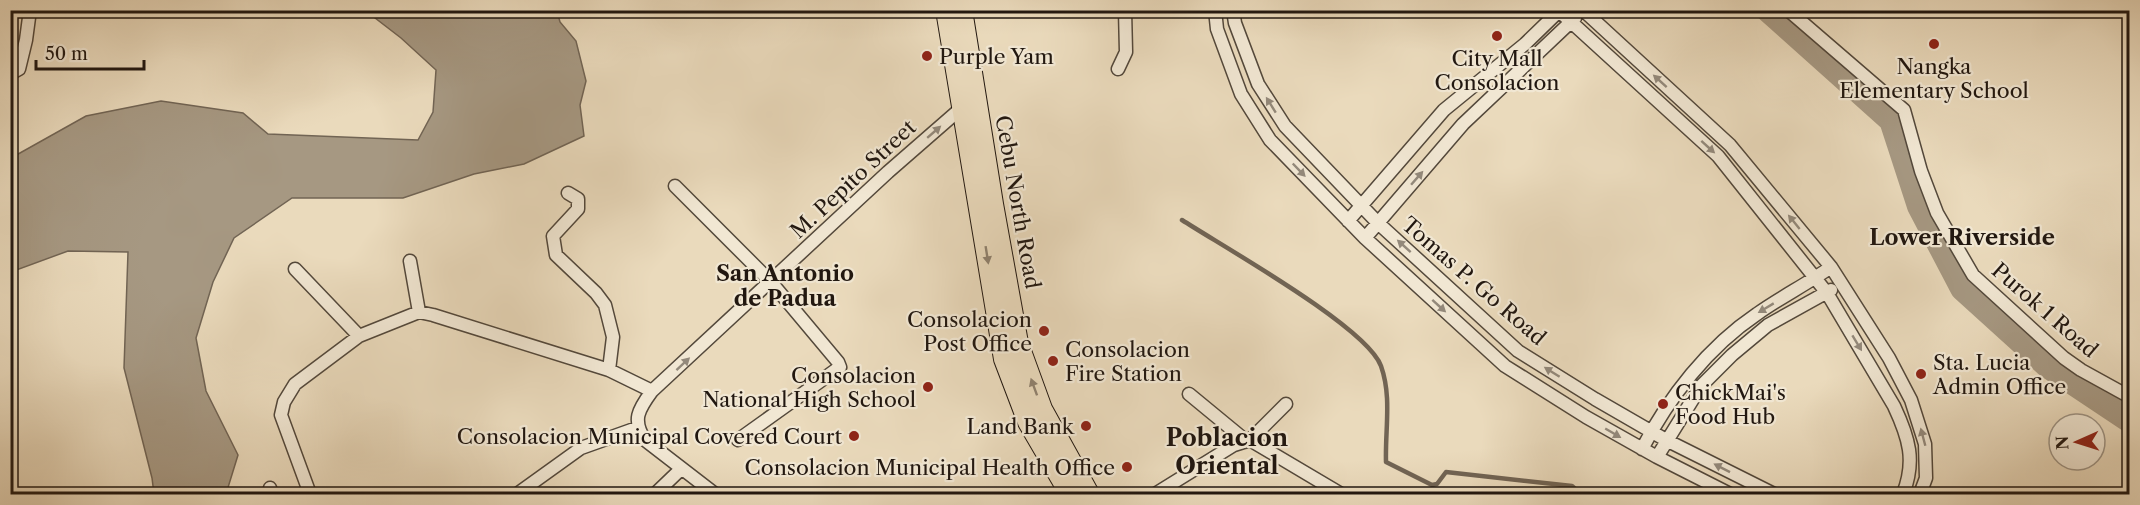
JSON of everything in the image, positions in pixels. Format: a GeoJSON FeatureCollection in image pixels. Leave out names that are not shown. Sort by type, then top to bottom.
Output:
{"type":"FeatureCollection","features":[{"type":"Feature","properties":{"kind":"main road","name":"Cebu North Road"},"geometry":{"type":"LineString","coordinates":[[946,10],[970,101],[993,204],[1018,343],[1042,409],[1089,495]]}},
{"type":"Feature","properties":{"kind":"main road","name":"Cebu North Road"},"geometry":{"type":"LineString","coordinates":[[962,10],[970,101],[997,326],[1004,359],[1028,422],[1070,495]]}},
{"type":"Feature","properties":{"kind":"street"},"geometry":{"type":"LineString","coordinates":[[10,74],[19,69],[30,10]]}},
{"type":"Feature","properties":{"kind":"street"},"geometry":{"type":"LineString","coordinates":[[927,10],[937,10]]}},
{"type":"Feature","properties":{"kind":"street"},"geometry":{"type":"LineString","coordinates":[[1118,69],[1126,52],[1125,10]]}},
{"type":"Feature","properties":{"kind":"street","name":"Tomas P. Go Road"},"geometry":{"type":"LineString","coordinates":[[1215,10],[1217,29],[1241,94],[1270,140],[1365,238],[1505,366],[1657,458],[1730,495]]}},
{"type":"Feature","properties":{"kind":"street","name":"Tomas P. Go Road"},"geometry":{"type":"LineString","coordinates":[[1233,10],[1235,23],[1258,84],[1284,126],[1378,223],[1518,351],[1666,440],[1774,495]]}},
{"type":"Feature","properties":{"kind":"street"},"geometry":{"type":"LineString","coordinates":[[1365,238],[1463,124],[1582,10],[1730,145],[1831,267],[1888,358],[1911,400],[1925,444],[1926,478],[1920,495]]}},
{"type":"Feature","properties":{"kind":"street","name":"Purok 1 Road"},"geometry":{"type":"LineString","coordinates":[[1788,10],[1904,110],[1921,171],[1937,213],[1973,275],[2064,358],[2130,397]]}},
{"type":"Feature","properties":{"kind":"street"},"geometry":{"type":"LineString","coordinates":[[1348,221],[1444,110],[1525,44],[1559,11],[1718,156],[1827,293],[1894,406],[1903,426],[1910,447],[1908,480],[1903,495]]}},
{"type":"Feature","properties":{"kind":"street","name":"M. Pepito Street"},"geometry":{"type":"LineString","coordinates":[[638,428],[638,419],[645,401],[652,392],[888,172],[970,101]]}},
{"type":"Feature","properties":{"kind":"street"},"geometry":{"type":"LineString","coordinates":[[675,186],[771,282],[840,367],[738,440]]}},
{"type":"Feature","properties":{"kind":"street"},"geometry":{"type":"LineString","coordinates":[[568,193],[578,200],[579,204],[578,209],[553,236],[556,255],[596,293],[605,305],[613,337],[609,370]]}},
{"type":"Feature","properties":{"kind":"street"},"geometry":{"type":"LineString","coordinates":[[410,261],[419,312]]}},
{"type":"Feature","properties":{"kind":"street"},"geometry":{"type":"LineString","coordinates":[[1642,449],[1688,378],[1719,345],[1756,314],[1831,267]]}},
{"type":"Feature","properties":{"kind":"street"},"geometry":{"type":"LineString","coordinates":[[294,269],[359,336]]}},
{"type":"Feature","properties":{"kind":"street"},"geometry":{"type":"LineString","coordinates":[[1657,458],[1701,386],[1732,355],[1768,325],[1827,293],[1840,283]]}},
{"type":"Feature","properties":{"kind":"street"},"geometry":{"type":"LineString","coordinates":[[310,495],[281,416],[284,402],[295,384],[359,336],[419,312],[609,370],[652,392]]}},
{"type":"Feature","properties":{"kind":"street"},"geometry":{"type":"LineString","coordinates":[[1189,394],[1247,441],[1341,495]]}},
{"type":"Feature","properties":{"kind":"street"},"geometry":{"type":"LineString","coordinates":[[1155,495],[1234,445],[1247,441],[1286,404]]}},
{"type":"Feature","properties":{"kind":"street"},"geometry":{"type":"LineString","coordinates":[[517,495],[581,448],[638,428],[645,441],[715,495]]}},
{"type":"Feature","properties":{"kind":"street"},"geometry":{"type":"LineString","coordinates":[[655,495],[681,469]]}},
{"type":"Feature","properties":{"kind":"shaded area"},"geometry":{"type":"Polygon","coordinates":[[[366,11],[557,11],[560,22],[576,41],[586,81],[580,105],[584,136],[524,164],[474,174],[403,198],[292,198],[234,238],[213,282],[196,338],[206,391],[238,455],[226,494],[154,494],[124,368],[128,252],[68,251],[11,272],[11,158],[86,116],[161,101],[243,113],[268,134],[418,140],[433,112],[436,70],[401,38],[366,11]]]}},
{"type":"Feature","properties":{"kind":"waterway"},"geometry":{"type":"LineString","coordinates":[[1769,10],[1892,120],[1920,206],[1963,288],[2049,366],[2130,420]]}},
{"type":"Feature","properties":{"kind":"waterway"},"geometry":{"type":"LineString","coordinates":[[1182,220],[1291,288],[1350,330],[1370,350],[1381,366],[1386,389],[1386,462],[1432,485],[1437,484],[1446,472],[1572,486],[1581,494]]}},
{"type":"Feature","properties":{"kind":"place","name":"City Mall Consolacion"},"geometry":{"type":"Point","coordinates":[1497,36]}},
{"type":"Feature","properties":{"kind":"place","name":"Nangka Elementary School"},"geometry":{"type":"Point","coordinates":[1934,44]}},
{"type":"Feature","properties":{"kind":"place","name":"Purple Yam"},"geometry":{"type":"Point","coordinates":[927,56]}},
{"type":"Feature","properties":{"kind":"place","name":"Consolacion Post Office"},"geometry":{"type":"Point","coordinates":[1044,331]}},
{"type":"Feature","properties":{"kind":"place","name":"Consolacion Fire Station"},"geometry":{"type":"Point","coordinates":[1053,361]}},
{"type":"Feature","properties":{"kind":"place","name":"Sta. Lucia Admin Office"},"geometry":{"type":"Point","coordinates":[1921,374]}},
{"type":"Feature","properties":{"kind":"place","name":"Consolacion National High School"},"geometry":{"type":"Point","coordinates":[928,387]}},
{"type":"Feature","properties":{"kind":"place","name":"ChickMai's Food Hub"},"geometry":{"type":"Point","coordinates":[1663,404]}},
{"type":"Feature","properties":{"kind":"place","name":"Land Bank"},"geometry":{"type":"Point","coordinates":[1086,426]}},
{"type":"Feature","properties":{"kind":"place","name":"Consolacion Municipal Covered Court"},"geometry":{"type":"Point","coordinates":[854,436]}},
{"type":"Feature","properties":{"kind":"place","name":"Consolacion Municipal Health Office"},"geometry":{"type":"Point","coordinates":[1127,467]}},
{"type":"Feature","properties":{"kind":"district","name":"Lower Riverside"},"geometry":{"type":"Point","coordinates":[1962,237]}},
{"type":"Feature","properties":{"kind":"district","name":"San Antonio de Padua"},"geometry":{"type":"Point","coordinates":[785,286]}},
{"type":"Feature","properties":{"kind":"district","name":"Poblacion Oriental"},"geometry":{"type":"Point","coordinates":[1227,451]}}]}
